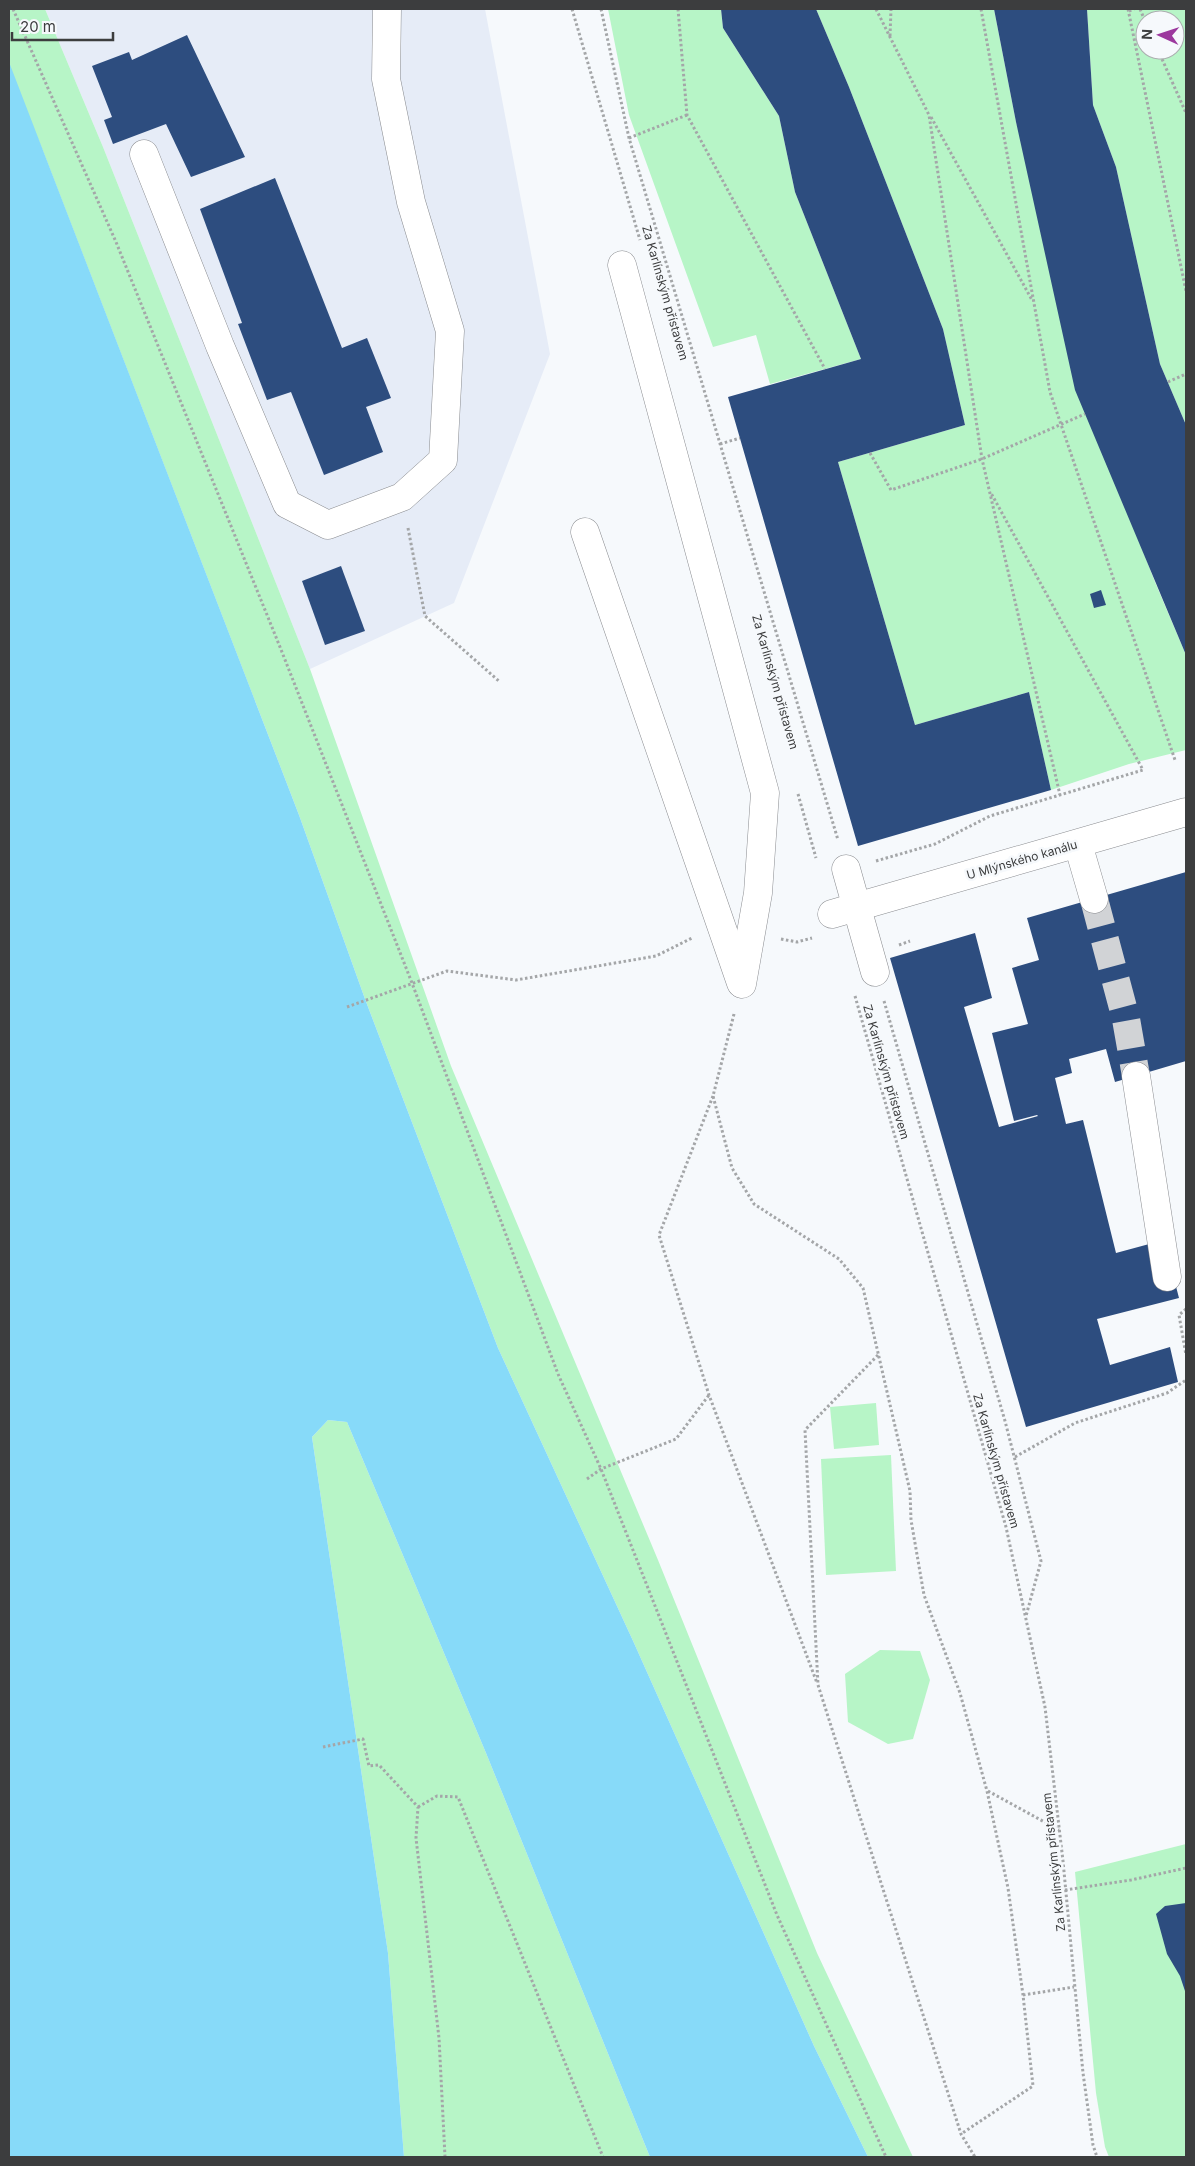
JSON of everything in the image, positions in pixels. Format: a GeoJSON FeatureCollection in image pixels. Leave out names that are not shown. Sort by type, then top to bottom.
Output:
{"type":"FeatureCollection","features":[{"type":"Feature","properties":{"kind":"street"},"geometry":{"type":"LineString","coordinates":[[144,154],[220,346],[287,504],[328,525],[402,497],[443,460],[450,331],[410,202],[386,79],[388,9]]}},
{"type":"Feature","properties":{"kind":"street"},"geometry":{"type":"LineString","coordinates":[[622,265],[765,793],[758,892],[742,984]]}},
{"type":"Feature","properties":{"kind":"street"},"geometry":{"type":"LineString","coordinates":[[585,532],[742,984]]}},
{"type":"Feature","properties":{"kind":"street","name":"U Mlýnského kanálu"},"geometry":{"type":"LineString","coordinates":[[844,910],[1186,812]]}},
{"type":"Feature","properties":{"kind":"street"},"geometry":{"type":"LineString","coordinates":[[1078,844],[1094,898]]}},
{"type":"Feature","properties":{"kind":"street"},"geometry":{"type":"LineString","coordinates":[[846,869],[844,910],[875,972]]}},
{"type":"Feature","properties":{"kind":"street"},"geometry":{"type":"LineString","coordinates":[[1136,1076],[1167,1277]]}},
{"type":"Feature","properties":{"kind":"path"},"geometry":{"type":"LineString","coordinates":[[13,9],[120,252],[276,638],[412,983],[558,1374],[601,1469],[777,1915],[886,2157]]}},
{"type":"Feature","properties":{"kind":"path","name":"Za Karlínským přístavem"},"geometry":{"type":"LineString","coordinates":[[572,9],[641,242]]}},
{"type":"Feature","properties":{"kind":"path"},"geometry":{"type":"LineString","coordinates":[[601,9],[629,138],[846,869],[935,844],[990,816],[1143,770],[991,493]]}},
{"type":"Feature","properties":{"kind":"path"},"geometry":{"type":"LineString","coordinates":[[678,9],[687,115],[825,369]]}},
{"type":"Feature","properties":{"kind":"path"},"geometry":{"type":"LineString","coordinates":[[876,9],[929,115],[1034,302]]}},
{"type":"Feature","properties":{"kind":"path"},"geometry":{"type":"LineString","coordinates":[[890,37],[892,9]]}},
{"type":"Feature","properties":{"kind":"path"},"geometry":{"type":"LineString","coordinates":[[981,9],[1050,392],[1175,760]]}},
{"type":"Feature","properties":{"kind":"path"},"geometry":{"type":"LineString","coordinates":[[1134,9],[1128,10],[1186,291]]}},
{"type":"Feature","properties":{"kind":"path"},"geometry":{"type":"LineString","coordinates":[[1162,60],[1186,113]]}},
{"type":"Feature","properties":{"kind":"path"},"geometry":{"type":"LineString","coordinates":[[629,138],[687,115]]}},
{"type":"Feature","properties":{"kind":"path"},"geometry":{"type":"LineString","coordinates":[[929,115],[982,459],[1060,795]]}},
{"type":"Feature","properties":{"kind":"path"},"geometry":{"type":"LineString","coordinates":[[1168,382],[1186,374]]}},
{"type":"Feature","properties":{"kind":"path"},"geometry":{"type":"LineString","coordinates":[[870,453],[891,490],[982,459],[1086,414]]}},
{"type":"Feature","properties":{"kind":"path"},"geometry":{"type":"LineString","coordinates":[[720,444],[740,438]]}},
{"type":"Feature","properties":{"kind":"path"},"geometry":{"type":"LineString","coordinates":[[402,497],[425,616],[500,682]]}},
{"type":"Feature","properties":{"kind":"path"},"geometry":{"type":"LineString","coordinates":[[797,790],[818,866]]}},
{"type":"Feature","properties":{"kind":"path"},"geometry":{"type":"LineString","coordinates":[[751,932],[797,942]]}},
{"type":"Feature","properties":{"kind":"path"},"geometry":{"type":"LineString","coordinates":[[347,1007],[447,971],[516,980],[656,956],[700,934],[724,933]]}},
{"type":"Feature","properties":{"kind":"path"},"geometry":{"type":"LineString","coordinates":[[910,941],[886,948],[882,959],[885,969],[875,972],[1014,1457],[1041,1561],[1026,1618]]}},
{"type":"Feature","properties":{"kind":"path"},"geometry":{"type":"LineString","coordinates":[[742,984],[713,1096],[659,1235],[709,1394],[818,1685],[961,2134],[975,2157]]}},
{"type":"Feature","properties":{"kind":"path","name":"Za Karlínským přístavem"},"geometry":{"type":"LineString","coordinates":[[852,987],[1006,1527],[1045,1707],[1066,1890],[1074,1987],[1085,2082],[1097,2157]]}},
{"type":"Feature","properties":{"kind":"path"},"geometry":{"type":"LineString","coordinates":[[713,1096],[732,1168],[754,1204],[839,1259],[863,1288],[910,1491],[910,1520],[919,1574],[937,1633],[960,1693],[988,1791],[1008,1888],[1024,1995],[1033,2086],[961,2134]]}},
{"type":"Feature","properties":{"kind":"path"},"geometry":{"type":"LineString","coordinates":[[1186,1309],[1179,1315],[1186,1355]]}},
{"type":"Feature","properties":{"kind":"path"},"geometry":{"type":"LineString","coordinates":[[818,1685],[805,1430],[878,1354]]}},
{"type":"Feature","properties":{"kind":"path"},"geometry":{"type":"LineString","coordinates":[[1014,1457],[1075,1424],[1167,1393],[1186,1380]]}},
{"type":"Feature","properties":{"kind":"path"},"geometry":{"type":"LineString","coordinates":[[587,1479],[601,1469],[676,1439],[709,1394]]}},
{"type":"Feature","properties":{"kind":"path"},"geometry":{"type":"LineString","coordinates":[[323,1747],[363,1739],[368,1766],[379,1765],[418,1807],[416,1838],[439,2038],[445,2157]]}},
{"type":"Feature","properties":{"kind":"path"},"geometry":{"type":"LineString","coordinates":[[988,1791],[1059,1830]]}},
{"type":"Feature","properties":{"kind":"path"},"geometry":{"type":"LineString","coordinates":[[418,1807],[437,1796],[458,1797],[603,2157]]}},
{"type":"Feature","properties":{"kind":"path"},"geometry":{"type":"LineString","coordinates":[[1066,1890],[1131,1880],[1186,1868]]}},
{"type":"Feature","properties":{"kind":"path"},"geometry":{"type":"LineString","coordinates":[[1024,1995],[1074,1987]]}},
{"type":"Feature","properties":{"kind":"shaded area"},"geometry":{"type":"Polygon","coordinates":[[[45,9],[485,9],[550,354],[454,603],[310,669],[103,147],[45,9]]]}},
{"type":"Feature","properties":{"kind":"green space"},"geometry":{"type":"Polygon","coordinates":[[[9,9],[45,9],[103,147],[310,669],[451,1066],[658,1560],[817,1953],[913,2157],[868,2157],[814,2046],[634,1643],[498,1348],[365,999],[299,815],[43,151],[9,68],[9,9]]]}},
{"type":"Feature","properties":{"kind":"green space"},"geometry":{"type":"Polygon","coordinates":[[[608,9],[721,9],[723,28],[779,116],[795,192],[861,359],[770,384],[756,335],[713,347],[629,115],[608,9]]]}},
{"type":"Feature","properties":{"kind":"green space"},"geometry":{"type":"Polygon","coordinates":[[[816,9],[994,9],[1016,122],[1124,503],[1186,655],[1186,750],[1129,764],[1051,790],[1029,692],[915,725],[838,462],[965,425],[943,329],[849,87],[816,9]]]}},
{"type":"Feature","properties":{"kind":"green space"},"geometry":{"type":"Polygon","coordinates":[[[1087,9],[1185,9],[1186,425],[1160,364],[1116,167],[1093,105],[1087,9]]]}},
{"type":"Feature","properties":{"kind":"green space"},"geometry":{"type":"Polygon","coordinates":[[[876,1403],[879,1445],[834,1449],[830,1407],[876,1403]]]}},
{"type":"Feature","properties":{"kind":"green space"},"geometry":{"type":"Polygon","coordinates":[[[328,1420],[347,1422],[486,1753],[650,2157],[404,2157],[388,1953],[312,1437],[328,1420]]]}},
{"type":"Feature","properties":{"kind":"green space"},"geometry":{"type":"Polygon","coordinates":[[[891,1455],[896,1571],[826,1575],[821,1459],[891,1455]]]}},
{"type":"Feature","properties":{"kind":"green space"},"geometry":{"type":"Polygon","coordinates":[[[880,1650],[920,1651],[930,1680],[913,1739],[888,1744],[848,1722],[845,1674],[880,1650]]]}},
{"type":"Feature","properties":{"kind":"green space"},"geometry":{"type":"Polygon","coordinates":[[[1186,1844],[1186,2157],[1109,2157],[1105,2147],[1096,2093],[1075,1872],[1186,1844]]]}},
{"type":"Feature","properties":{"kind":"water"},"geometry":{"type":"Polygon","coordinates":[[[9,62],[299,815],[365,999],[498,1348],[634,1643],[814,2046],[868,2157],[650,2157],[486,1753],[347,1422],[328,1420],[312,1437],[388,1953],[404,2157],[9,2157],[9,62]]]}},
{"type":"Feature","properties":{"kind":"building"},"geometry":{"type":"Polygon","coordinates":[[[721,9],[816,9],[849,87],[943,329],[965,425],[838,462],[915,725],[1029,692],[1051,790],[858,846],[728,397],[861,359],[795,192],[779,116],[723,28],[721,9]]]}},
{"type":"Feature","properties":{"kind":"building"},"geometry":{"type":"Polygon","coordinates":[[[994,9],[1087,9],[1093,105],[1116,167],[1160,364],[1186,425],[1186,655],[1075,390],[1016,122],[994,9]]]}},
{"type":"Feature","properties":{"kind":"building"},"geometry":{"type":"Polygon","coordinates":[[[187,35],[245,157],[191,177],[166,124],[113,144],[104,120],[112,117],[92,66],[129,52],[132,60],[187,35]]]}},
{"type":"Feature","properties":{"kind":"building"},"geometry":{"type":"Polygon","coordinates":[[[275,178],[342,348],[367,338],[391,398],[366,407],[383,452],[324,475],[291,392],[267,400],[238,324],[242,323],[200,209],[275,178]]]}},
{"type":"Feature","properties":{"kind":"building"},"geometry":{"type":"Polygon","coordinates":[[[341,566],[365,631],[325,645],[302,581],[341,566]]]}},
{"type":"Feature","properties":{"kind":"building"},"geometry":{"type":"Polygon","coordinates":[[[1101,590],[1106,605],[1094,608],[1090,594],[1101,590]]]}},
{"type":"Feature","properties":{"kind":"building"},"geometry":{"type":"Polygon","coordinates":[[[1186,872],[1186,1061],[1115,1082],[1106,1049],[1069,1059],[1072,1073],[1055,1078],[1066,1124],[1083,1120],[1116,1253],[1164,1240],[1179,1298],[1097,1319],[1110,1365],[1170,1347],[1178,1382],[1026,1427],[890,958],[975,933],[992,998],[964,1007],[999,1127],[1038,1116],[1014,1121],[992,1033],[1028,1024],[1012,968],[1039,960],[1027,918],[1186,872]]]}},
{"type":"Feature","properties":{"kind":"building"},"geometry":{"type":"Polygon","coordinates":[[[1186,1903],[1186,1994],[1180,1976],[1167,1954],[1156,1914],[1165,1906],[1186,1903]]]}},
{"type":"Feature","properties":{"kind":"tunnel"},"geometry":{"type":"LineString","coordinates":[[1094,899],[1126,1019],[1136,1076]]}}]}
